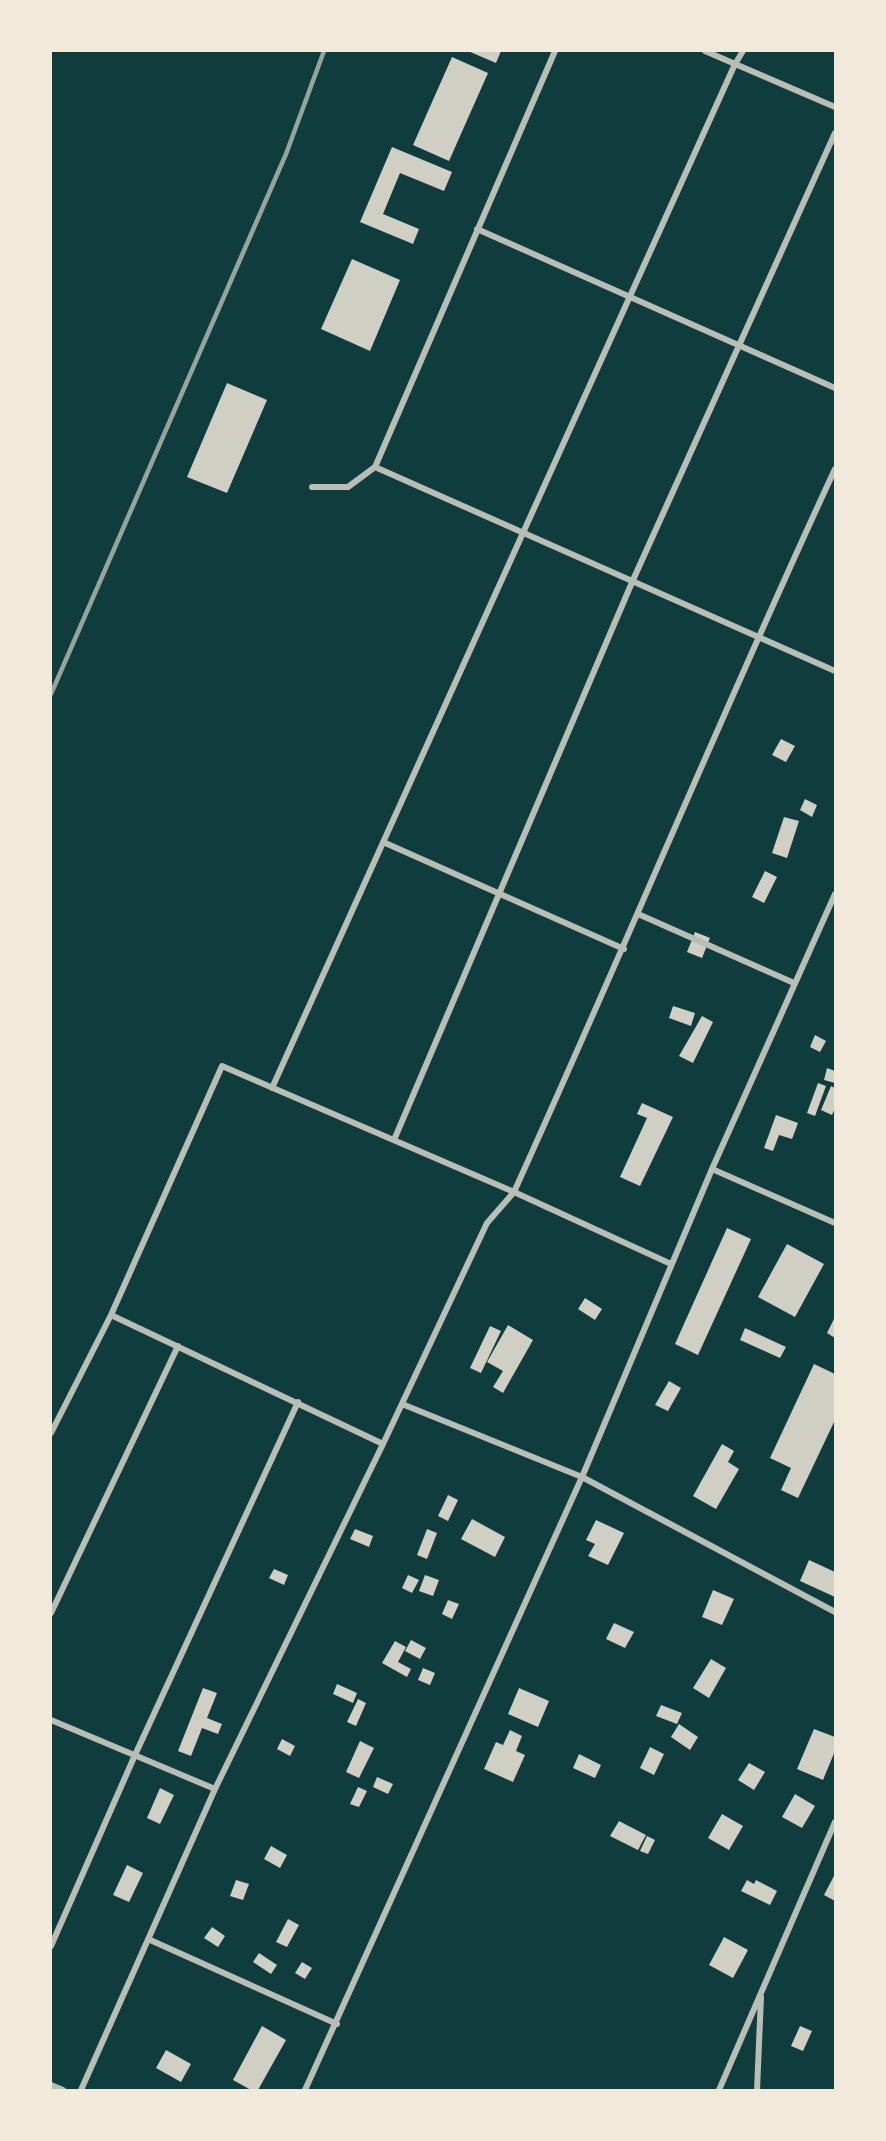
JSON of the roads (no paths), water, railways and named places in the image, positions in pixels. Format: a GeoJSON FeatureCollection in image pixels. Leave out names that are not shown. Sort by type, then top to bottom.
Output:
{"type":"FeatureCollection","features":[{"type":"Feature","properties":{"kind":"street"},"geometry":{"type":"LineString","coordinates":[[312,487],[348,487],[375,467],[555,51]]}},
{"type":"Feature","properties":{"kind":"street"},"geometry":{"type":"LineString","coordinates":[[705,51],[835,107]]}},
{"type":"Feature","properties":{"kind":"street"},"geometry":{"type":"LineString","coordinates":[[272,1088],[735,64],[743,51]]}},
{"type":"Feature","properties":{"kind":"street"},"geometry":{"type":"LineString","coordinates":[[394,1140],[633,580],[835,133]]}},
{"type":"Feature","properties":{"kind":"street"},"geometry":{"type":"LineString","coordinates":[[477,229],[835,388]]}},
{"type":"Feature","properties":{"kind":"street"},"geometry":{"type":"LineString","coordinates":[[375,467],[835,670]]}},
{"type":"Feature","properties":{"kind":"street"},"geometry":{"type":"LineString","coordinates":[[81,2090],[215,1789],[383,1444],[487,1223],[514,1192],[624,949],[757,636],[835,469]]}},
{"type":"Feature","properties":{"kind":"street"},"geometry":{"type":"LineString","coordinates":[[383,842],[624,949]]}},
{"type":"Feature","properties":{"kind":"street"},"geometry":{"type":"LineString","coordinates":[[305,2090],[337,2024],[582,1477],[712,1169],[835,894]]}},
{"type":"Feature","properties":{"kind":"street"},"geometry":{"type":"LineString","coordinates":[[638,914],[794,983]]}},
{"type":"Feature","properties":{"kind":"street"},"geometry":{"type":"LineString","coordinates":[[51,1433],[111,1315],[222,1066],[514,1192],[671,1264]]}},
{"type":"Feature","properties":{"kind":"street"},"geometry":{"type":"LineString","coordinates":[[712,1169],[835,1223]]}},
{"type":"Feature","properties":{"kind":"street"},"geometry":{"type":"LineString","coordinates":[[111,1315],[383,1444]]}},
{"type":"Feature","properties":{"kind":"street"},"geometry":{"type":"LineString","coordinates":[[51,1613],[178,1346]]}},
{"type":"Feature","properties":{"kind":"street"},"geometry":{"type":"LineString","coordinates":[[51,1946],[135,1755],[298,1402]]}},
{"type":"Feature","properties":{"kind":"street"},"geometry":{"type":"LineString","coordinates":[[402,1404],[582,1477],[835,1612]]}},
{"type":"Feature","properties":{"kind":"street"},"geometry":{"type":"LineString","coordinates":[[51,1720],[215,1789]]}},
{"type":"Feature","properties":{"kind":"street"},"geometry":{"type":"LineString","coordinates":[[719,2090],[835,1822]]}},
{"type":"Feature","properties":{"kind":"street"},"geometry":{"type":"LineString","coordinates":[[148,1939],[337,2024]]}},
{"type":"Feature","properties":{"kind":"street"},"geometry":{"type":"LineString","coordinates":[[757,2090],[761,1993]]}},
{"type":"Feature","properties":{"kind":"street"},"geometry":{"type":"LineString","coordinates":[[51,2085],[63,2090]]}},
{"type":"Feature","properties":{"kind":"railway"},"geometry":{"type":"LineString","coordinates":[[51,694],[286,154],[324,51]]}}]}
